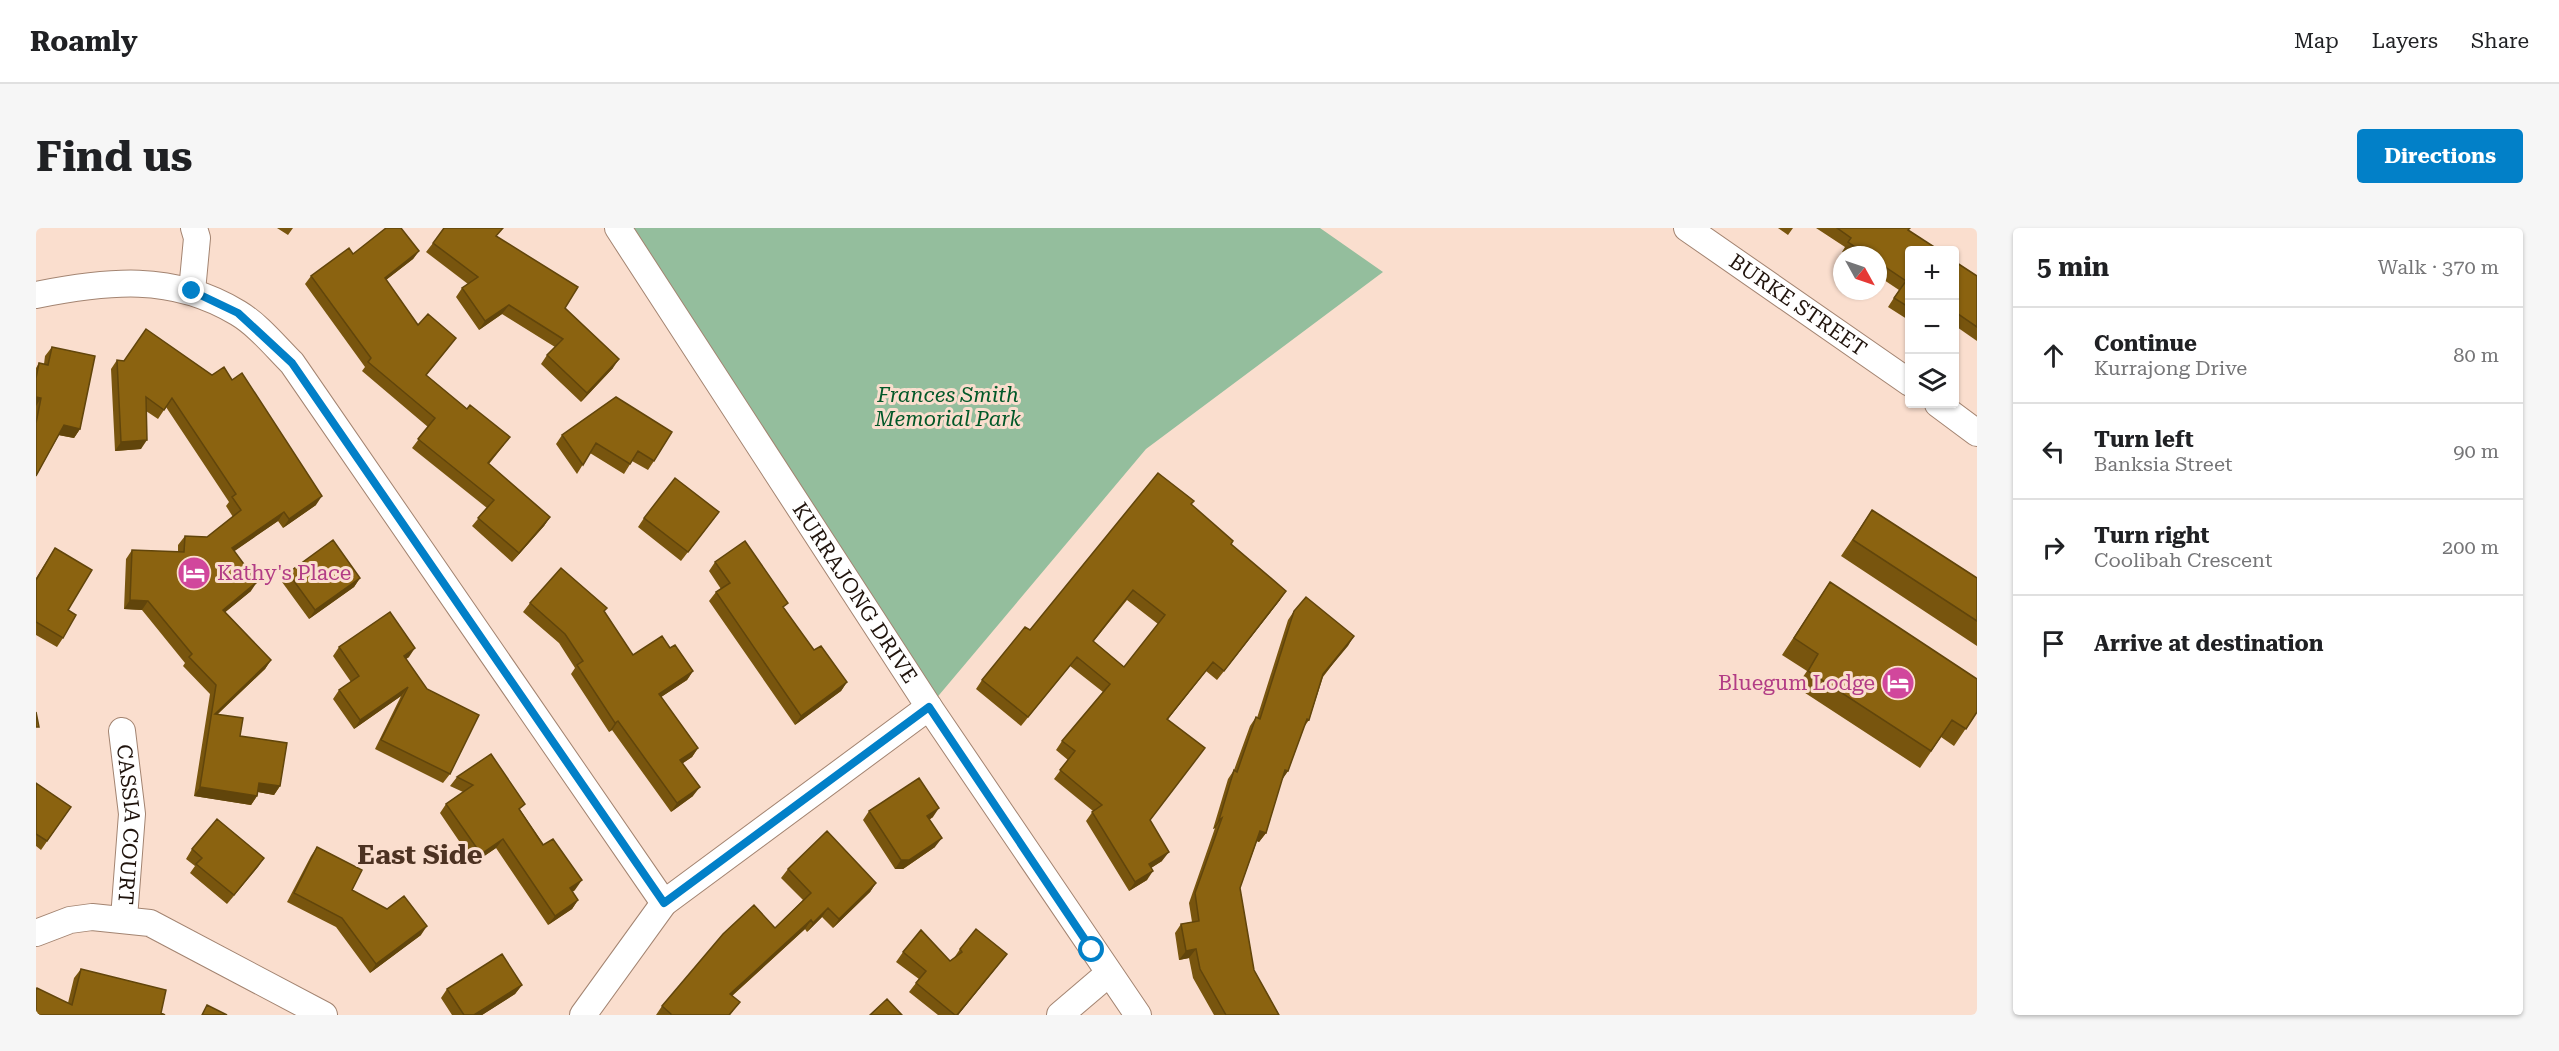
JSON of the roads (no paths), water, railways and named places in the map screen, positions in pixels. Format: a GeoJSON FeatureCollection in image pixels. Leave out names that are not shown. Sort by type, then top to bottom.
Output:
{"type":"FeatureCollection","features":[{"type":"Feature","properties":{"kind":"street"},"geometry":{"type":"LineString","coordinates":[[192,291],[197,238],[195,228]]}},
{"type":"Feature","properties":{"kind":"street","name":"KURRAJONG DRIVE"},"geometry":{"type":"LineString","coordinates":[[618,228],[929,707],[1108,974],[1138,1015]]}},
{"type":"Feature","properties":{"kind":"street","name":"BURKE STREET"},"geometry":{"type":"LineString","coordinates":[[1687,228],[1905,380]]}},
{"type":"Feature","properties":{"kind":"street"},"geometry":{"type":"LineString","coordinates":[[36,295],[76,287],[131,282],[192,291],[238,313],[292,363],[664,903]]}},
{"type":"Feature","properties":{"kind":"street"},"geometry":{"type":"LineString","coordinates":[[1943,408],[1977,433]]}},
{"type":"Feature","properties":{"kind":"street"},"geometry":{"type":"LineString","coordinates":[[583,1015],[664,903],[929,707]]}},
{"type":"Feature","properties":{"kind":"street","name":"CASSIA COURT"},"geometry":{"type":"LineString","coordinates":[[122,731],[132,814],[124,918]]}},
{"type":"Feature","properties":{"kind":"street"},"geometry":{"type":"LineString","coordinates":[[36,933],[70,920],[92,917],[124,918],[150,923],[324,1015]]}},
{"type":"Feature","properties":{"kind":"street"},"geometry":{"type":"LineString","coordinates":[[1060,1015],[1108,974]]}},
{"type":"Feature","properties":{"kind":"place","name":"Kathy's Place"},"geometry":{"type":"Point","coordinates":[194,573]}},
{"type":"Feature","properties":{"kind":"place","name":"Bluegum Lodge"},"geometry":{"type":"Point","coordinates":[1898,683]}},
{"type":"Feature","properties":{"kind":"district","name":"East Side"},"geometry":{"type":"Point","coordinates":[420,855]}},
{"type":"Feature","properties":{"kind":"park label","name":"Frances Smith Memorial Park"},"geometry":{"type":"Point","coordinates":[948,407]}}]}
